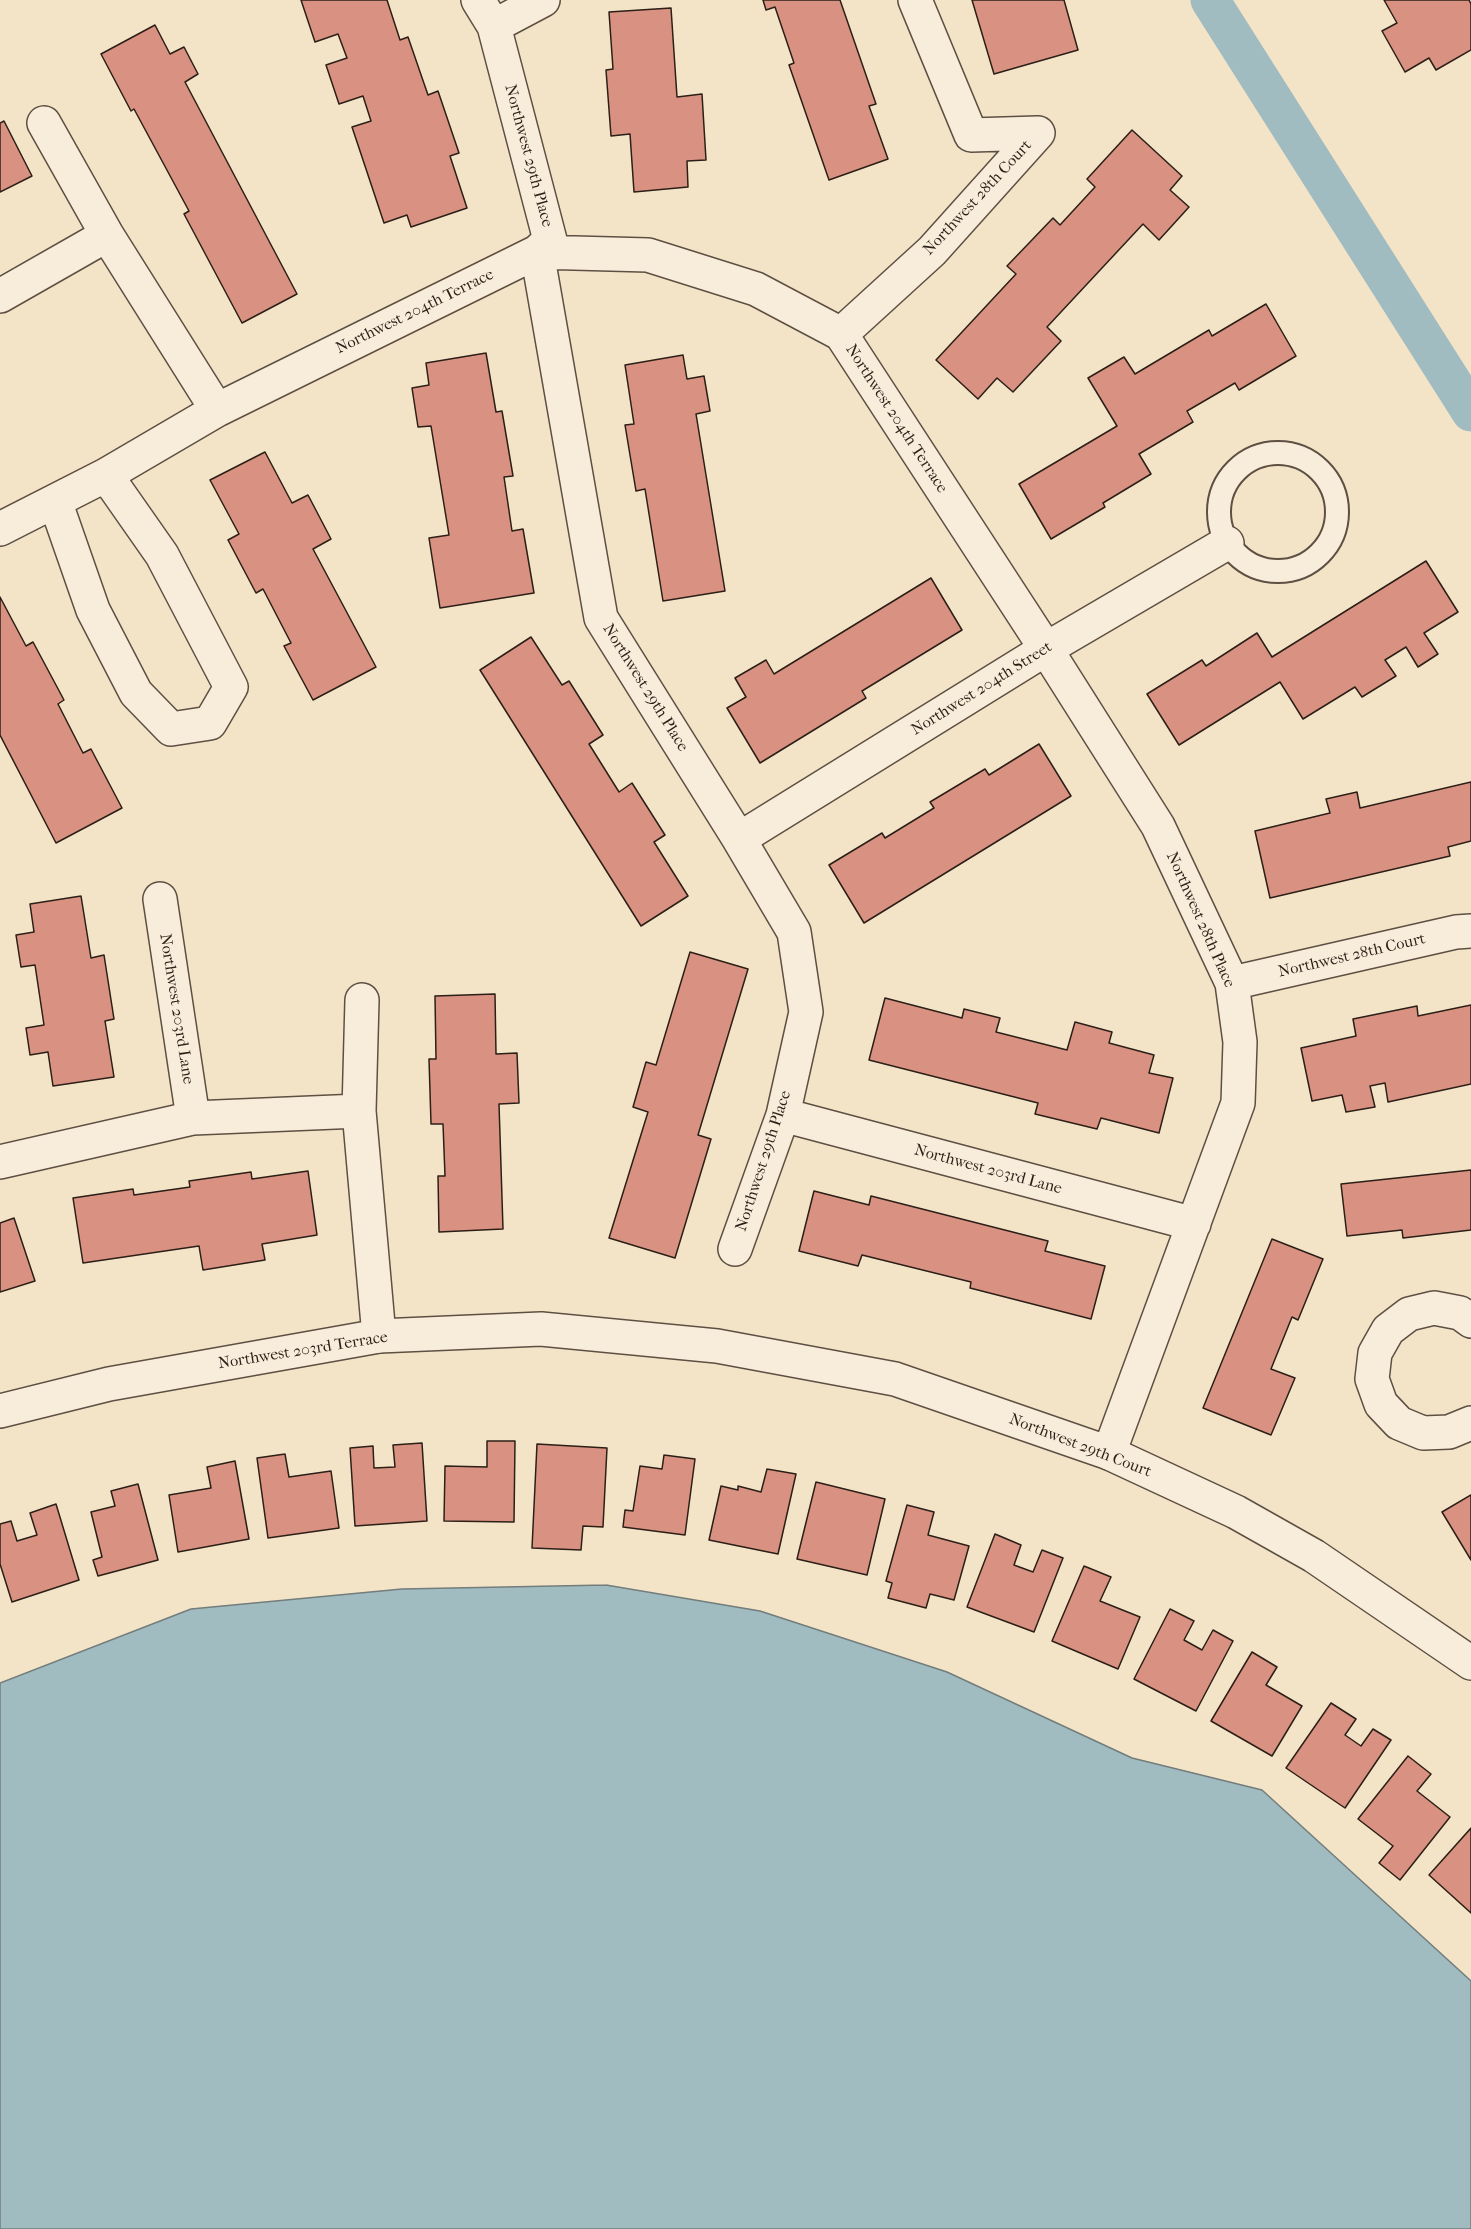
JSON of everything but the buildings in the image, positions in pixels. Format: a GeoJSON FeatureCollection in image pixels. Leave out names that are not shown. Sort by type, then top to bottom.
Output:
{"type":"FeatureCollection","features":[{"type":"Feature","properties":{"kind":"street"},"geometry":{"type":"LineString","coordinates":[[486,13],[543,0]]}},
{"type":"Feature","properties":{"kind":"street","name":"Northwest 28th Court"},"geometry":{"type":"LineString","coordinates":[[841,334],[932,251],[1038,133],[971,135],[915,0]]}},
{"type":"Feature","properties":{"kind":"street","name":"Northwest 29th Place"},"geometry":{"type":"LineString","coordinates":[[486,13],[550,240],[537,252],[601,618],[739,838],[794,932],[806,1012],[783,1115],[735,1249]]}},
{"type":"Feature","properties":{"kind":"street"},"geometry":{"type":"LineString","coordinates":[[44,123],[107,235],[217,410]]}},
{"type":"Feature","properties":{"kind":"street"},"geometry":{"type":"LineString","coordinates":[[0,296],[107,235]]}},
{"type":"Feature","properties":{"kind":"street","name":"Northwest 204th Terrace"},"geometry":{"type":"LineString","coordinates":[[0,529],[106,476],[217,410],[537,252],[648,255],[756,289],[841,334],[1046,649]]}},
{"type":"Feature","properties":{"kind":"street"},"geometry":{"type":"LineString","coordinates":[[55,501],[93,610],[136,693],[171,729],[210,723],[231,687],[162,555],[106,476]]}},
{"type":"Feature","properties":{"kind":"street","name":"Northwest 204th Street"},"geometry":{"type":"LineString","coordinates":[[739,838],[1046,649],[1227,543]]}},
{"type":"Feature","properties":{"kind":"street","name":"Northwest 28th Place"},"geometry":{"type":"LineString","coordinates":[[1046,649],[1158,826],[1232,983],[1240,1042],[1238,1103],[1109,1453]]}},
{"type":"Feature","properties":{"kind":"street","name":"Northwest 203rd Lane"},"geometry":{"type":"LineString","coordinates":[[160,899],[193,1118]]}},
{"type":"Feature","properties":{"kind":"street","name":"Northwest 28th Court"},"geometry":{"type":"LineString","coordinates":[[1232,983],[1456,932],[1471,931]]}},
{"type":"Feature","properties":{"kind":"street"},"geometry":{"type":"LineString","coordinates":[[362,1000],[359,1112],[379,1336]]}},
{"type":"Feature","properties":{"kind":"street"},"geometry":{"type":"LineString","coordinates":[[0,1162],[193,1118],[359,1112]]}},
{"type":"Feature","properties":{"kind":"street","name":"Northwest 203rd Lane"},"geometry":{"type":"LineString","coordinates":[[783,1115],[1194,1224]]}},
{"type":"Feature","properties":{"kind":"street"},"geometry":{"type":"LineString","coordinates":[[1471,1321],[1460,1313],[1434,1308],[1409,1314],[1388,1330],[1375,1353],[1372,1379],[1381,1404],[1399,1423],[1423,1433],[1449,1432],[1471,1423]]}},
{"type":"Feature","properties":{"kind":"street","name":"Northwest 203rd Terrace"},"geometry":{"type":"LineString","coordinates":[[0,1411],[109,1384],[379,1336],[541,1329],[717,1346]]}},
{"type":"Feature","properties":{"kind":"street","name":"Northwest 29th Court"},"geometry":{"type":"LineString","coordinates":[[717,1346],[895,1379],[1109,1453],[1236,1512],[1314,1556],[1471,1663]]}},
{"type":"Feature","properties":{"kind":"lane"},"geometry":{"type":"LineString","coordinates":[[1273,452],[1293,454],[1311,462],[1326,476],[1335,494],[1338,513],[1335,532],[1325,549],[1311,562],[1294,569],[1274,572],[1256,567],[1239,557],[1227,543],[1219,524],[1219,504],[1225,485],[1237,469],[1254,457],[1273,452]]}},
{"type":"Feature","properties":{"kind":"water"},"geometry":{"type":"Polygon","coordinates":[[[606,1585],[760,1611],[947,1672],[1132,1758],[1262,1790],[1471,1981],[1471,2229],[0,2229],[0,1683],[191,1609],[402,1589],[606,1585]]]}},
{"type":"Feature","properties":{"kind":"waterway"},"geometry":{"type":"LineString","coordinates":[[1210,0],[1471,412]]}}]}
